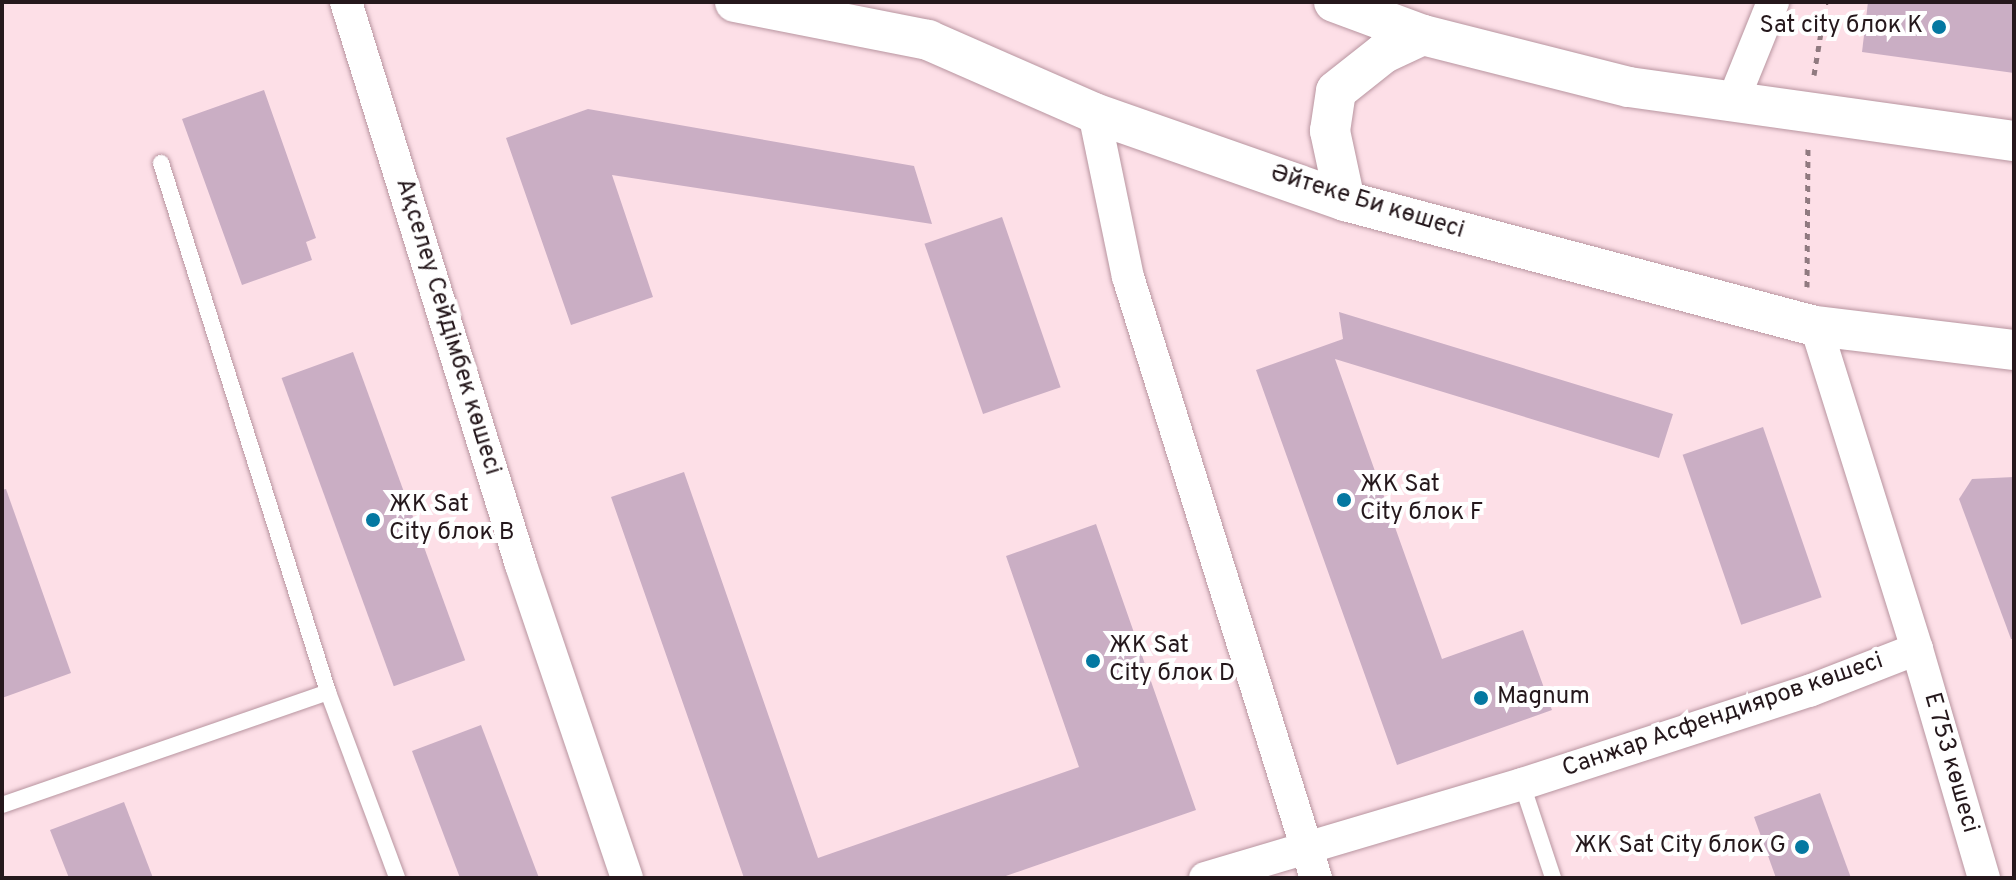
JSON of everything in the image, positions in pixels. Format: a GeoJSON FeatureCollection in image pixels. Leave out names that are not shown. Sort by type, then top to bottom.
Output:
{"type":"FeatureCollection","features":[{"type":"Feature","properties":{"kind":"street","name":"Ақселеу Сейдімбек көшесі"},"geometry":{"type":"LineString","coordinates":[[346,2],[521,565],[627,878]]}},
{"type":"Feature","properties":{"kind":"street","name":"Әйтеке Би көшесі"},"geometry":{"type":"LineString","coordinates":[[735,2],[928,40],[1094,113],[1345,201],[1812,325],[2014,350]]}},
{"type":"Feature","properties":{"kind":"street"},"geometry":{"type":"LineString","coordinates":[[1334,2],[1423,35],[1629,87],[2014,141]]}},
{"type":"Feature","properties":{"kind":"street"},"geometry":{"type":"LineString","coordinates":[[1733,101],[1773,2]]}},
{"type":"Feature","properties":{"kind":"street"},"geometry":{"type":"LineString","coordinates":[[1345,201],[1330,131],[1336,91],[1384,53],[1423,35]]}},
{"type":"Feature","properties":{"kind":"street"},"geometry":{"type":"LineString","coordinates":[[1094,113],[1128,277],[1316,878]]}},
{"type":"Feature","properties":{"kind":"street","name":"Санжар Асфендияров көшесі"},"geometry":{"type":"LineString","coordinates":[[1205,878],[1522,784],[1809,691],[1917,649],[1812,325]]}},
{"type":"Feature","properties":{"kind":"street","name":"Е 753 көшесі"},"geometry":{"type":"LineString","coordinates":[[1917,649],[1984,878]]}},
{"type":"Feature","properties":{"kind":"lane"},"geometry":{"type":"LineString","coordinates":[[161,163],[328,692],[397,878]]}},
{"type":"Feature","properties":{"kind":"lane"},"geometry":{"type":"LineString","coordinates":[[2,805],[328,692]]}},
{"type":"Feature","properties":{"kind":"lane"},"geometry":{"type":"LineString","coordinates":[[1522,784],[1553,878]]}},
{"type":"Feature","properties":{"kind":"path"},"geometry":{"type":"LineString","coordinates":[[1812,325],[1809,112],[1826,2]]}},
{"type":"Feature","properties":{"kind":"building","name":"Sat city блок K"},"geometry":{"type":"Polygon","coordinates":[[[1868,2],[2014,2],[2014,73],[1862,52],[1868,2]]]}},
{"type":"Feature","properties":{"kind":"building"},"geometry":{"type":"Polygon","coordinates":[[[264,90],[316,238],[306,242],[312,260],[242,285],[182,119],[264,90]]]}},
{"type":"Feature","properties":{"kind":"building"},"geometry":{"type":"Polygon","coordinates":[[[588,109],[914,166],[932,224],[612,175],[653,297],[571,325],[506,138],[588,109]]]}},
{"type":"Feature","properties":{"kind":"building"},"geometry":{"type":"Polygon","coordinates":[[[1002,217],[1061,387],[983,414],[924,244],[1002,217]]]}},
{"type":"Feature","properties":{"kind":"building","name":"ЖК Sat City блок F"},"geometry":{"type":"Polygon","coordinates":[[[1339,312],[1673,414],[1659,458],[1335,359],[1442,659],[1523,630],[1552,710],[1397,765],[1256,370],[1343,339],[1339,312]]]}},
{"type":"Feature","properties":{"kind":"building","name":"ЖК Sat City блок B"},"geometry":{"type":"Polygon","coordinates":[[[353,352],[465,660],[394,686],[282,378],[353,352]]]}},
{"type":"Feature","properties":{"kind":"building"},"geometry":{"type":"Polygon","coordinates":[[[1763,427],[1822,597],[1741,625],[1683,455],[1763,427]]]}},
{"type":"Feature","properties":{"kind":"building","name":"ЖК Sat City блок D"},"geometry":{"type":"Polygon","coordinates":[[[684,472],[818,858],[1079,767],[1006,556],[1096,524],[1196,810],[1000,878],[744,878],[611,497],[684,472]]]}},
{"type":"Feature","properties":{"kind":"building"},"geometry":{"type":"Polygon","coordinates":[[[2014,477],[2014,639],[2011,639],[1959,499],[1972,479],[2014,477]]]}},
{"type":"Feature","properties":{"kind":"building"},"geometry":{"type":"Polygon","coordinates":[[[6,489],[71,673],[2,698],[2,490],[6,489]]]}},
{"type":"Feature","properties":{"kind":"building"},"geometry":{"type":"Polygon","coordinates":[[[481,725],[539,878],[460,878],[412,751],[481,725]]]}},
{"type":"Feature","properties":{"kind":"building","name":"ЖК Sat City блок G"},"geometry":{"type":"Polygon","coordinates":[[[1820,793],[1851,878],[1776,878],[1754,817],[1820,793]]]}},
{"type":"Feature","properties":{"kind":"building"},"geometry":{"type":"Polygon","coordinates":[[[124,802],[153,878],[69,878],[50,830],[124,802]]]}},
{"type":"Feature","properties":{"kind":"place","name":"Sat city блок K"},"geometry":{"type":"Point","coordinates":[1939,27]}},
{"type":"Feature","properties":{"kind":"place","name":"ЖК Sat City блок F"},"geometry":{"type":"Point","coordinates":[1344,500]}},
{"type":"Feature","properties":{"kind":"place","name":"ЖК Sat City блок B"},"geometry":{"type":"Point","coordinates":[373,520]}},
{"type":"Feature","properties":{"kind":"place","name":"ЖК Sat City блок D"},"geometry":{"type":"Point","coordinates":[1093,661]}},
{"type":"Feature","properties":{"kind":"place","name":"Magnum"},"geometry":{"type":"Point","coordinates":[1481,698]}},
{"type":"Feature","properties":{"kind":"place","name":"ЖК Sat City блок G"},"geometry":{"type":"Point","coordinates":[1802,847]}}]}
